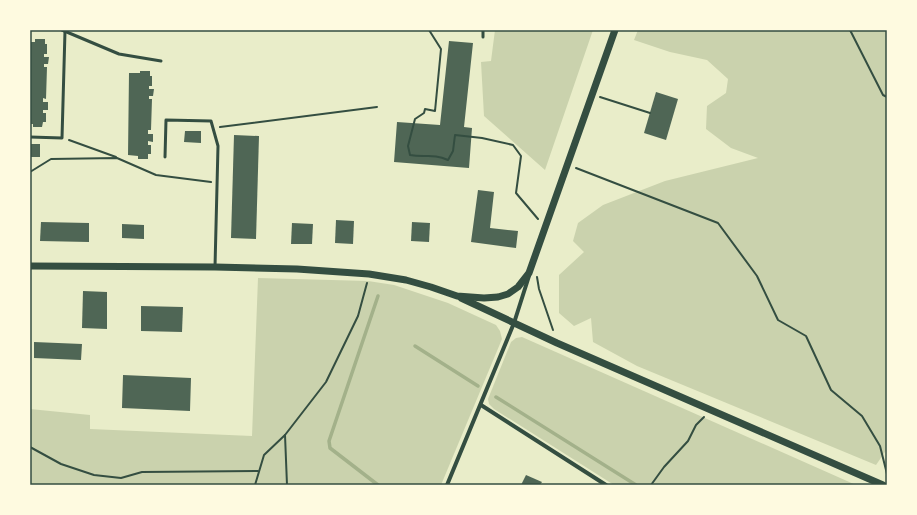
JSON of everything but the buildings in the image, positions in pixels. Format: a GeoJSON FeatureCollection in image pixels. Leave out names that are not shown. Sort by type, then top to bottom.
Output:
{"type":"FeatureCollection","features":[{"type":"Feature","properties":{"kind":"street"},"geometry":{"type":"LineString","coordinates":[[447,485],[514,323],[529,274],[615,30]]}},
{"type":"Feature","properties":{"kind":"street"},"geometry":{"type":"LineString","coordinates":[[30,266],[297,269],[369,274],[406,280],[457,296],[557,343],[882,485]]}},
{"type":"Feature","properties":{"kind":"street"},"geometry":{"type":"LineString","coordinates":[[457,296],[484,298],[498,297],[508,294],[518,287],[529,274]]}},
{"type":"Feature","properties":{"kind":"street"},"geometry":{"type":"LineString","coordinates":[[481,405],[606,485]]}},
{"type":"Feature","properties":{"kind":"lane"},"geometry":{"type":"LineString","coordinates":[[483,30],[483,37]]}},
{"type":"Feature","properties":{"kind":"lane"},"geometry":{"type":"LineString","coordinates":[[30,137],[62,138],[63,31],[119,54],[161,61]]}},
{"type":"Feature","properties":{"kind":"lane"},"geometry":{"type":"LineString","coordinates":[[165,157],[166,120],[211,121],[218,146],[215,267]]}},
{"type":"Feature","properties":{"kind":"path"},"geometry":{"type":"LineString","coordinates":[[429,30],[442,49],[435,111],[425,109],[424,113],[415,119],[408,146],[410,155],[421,157],[439,156],[448,160],[453,151],[455,135],[482,138],[513,145],[521,156],[516,193],[546,228]]}},
{"type":"Feature","properties":{"kind":"path"},"geometry":{"type":"LineString","coordinates":[[850,30],[883,95],[887,97]]}},
{"type":"Feature","properties":{"kind":"path"},"geometry":{"type":"LineString","coordinates":[[592,94],[650,113]]}},
{"type":"Feature","properties":{"kind":"path"},"geometry":{"type":"LineString","coordinates":[[213,128],[377,107]]}},
{"type":"Feature","properties":{"kind":"path"},"geometry":{"type":"LineString","coordinates":[[62,138],[117,158],[156,175],[217,183]]}},
{"type":"Feature","properties":{"kind":"path"},"geometry":{"type":"LineString","coordinates":[[30,172],[51,159],[117,158]]}},
{"type":"Feature","properties":{"kind":"path"},"geometry":{"type":"LineString","coordinates":[[568,165],[718,223],[757,276],[778,320],[806,336],[831,390],[862,416],[880,446],[887,474]]}},
{"type":"Feature","properties":{"kind":"path"},"geometry":{"type":"LineString","coordinates":[[535,259],[539,289],[557,343]]}},
{"type":"Feature","properties":{"kind":"path"},"geometry":{"type":"LineString","coordinates":[[255,485],[258,471],[264,456],[285,435],[326,382],[358,316],[369,274]]}},
{"type":"Feature","properties":{"kind":"path"},"geometry":{"type":"LineString","coordinates":[[651,485],[664,467],[688,441],[696,425],[709,410]]}},
{"type":"Feature","properties":{"kind":"path"},"geometry":{"type":"LineString","coordinates":[[285,435],[287,485]]}},
{"type":"Feature","properties":{"kind":"path"},"geometry":{"type":"LineString","coordinates":[[30,447],[68,466],[94,475],[121,478],[142,472],[258,471]]}},
{"type":"Feature","properties":{"kind":"green space"},"geometry":{"type":"Polygon","coordinates":[[[495,30],[593,30],[545,170],[484,116],[481,62],[491,61],[495,30]]]}},
{"type":"Feature","properties":{"kind":"green space"},"geometry":{"type":"Polygon","coordinates":[[[638,30],[887,30],[887,449],[876,465],[637,366],[593,342],[591,318],[574,326],[559,313],[559,275],[584,252],[573,241],[578,223],[603,205],[665,181],[758,158],[731,148],[706,129],[707,106],[726,93],[728,79],[707,60],[670,52],[634,40],[638,30]]]}},
{"type":"Feature","properties":{"kind":"green space"},"geometry":{"type":"Polygon","coordinates":[[[258,278],[368,281],[394,285],[448,303],[496,325],[500,331],[502,339],[441,485],[30,485],[30,409],[90,415],[90,429],[252,436],[258,278]]]}},
{"type":"Feature","properties":{"kind":"green space"},"geometry":{"type":"Polygon","coordinates":[[[522,337],[856,485],[614,485],[494,409],[489,404],[488,399],[511,342],[516,338],[522,337]]]}},
{"type":"Feature","properties":{"kind":"waterway"},"geometry":{"type":"LineString","coordinates":[[378,296],[329,441],[330,448],[378,485]]}},
{"type":"Feature","properties":{"kind":"waterway"},"geometry":{"type":"LineString","coordinates":[[415,346],[478,386]]}},
{"type":"Feature","properties":{"kind":"waterway"},"geometry":{"type":"LineString","coordinates":[[496,397],[636,485]]}}]}
